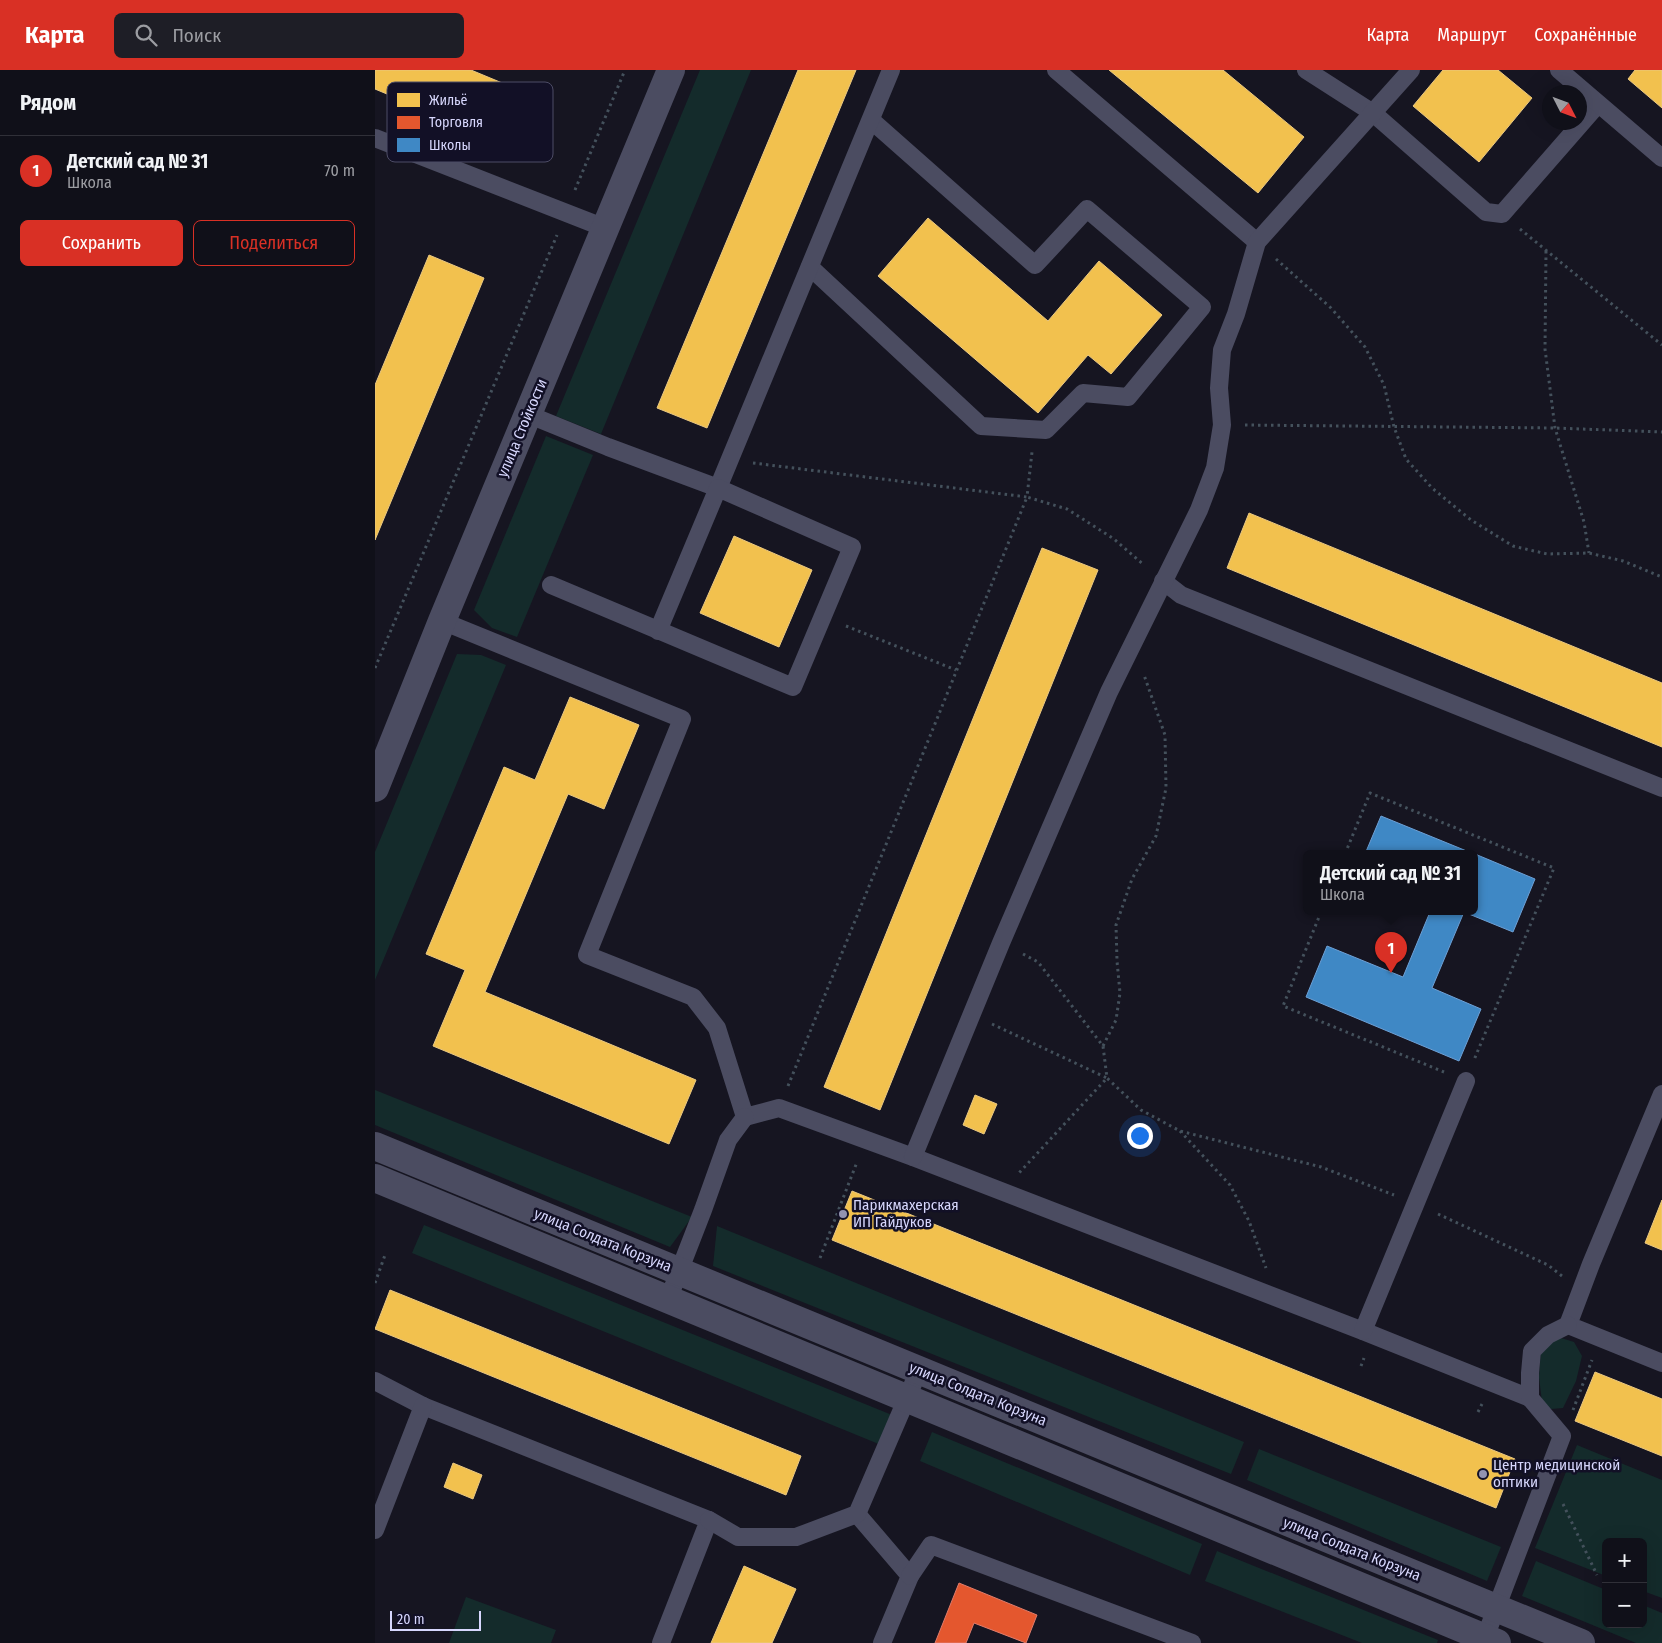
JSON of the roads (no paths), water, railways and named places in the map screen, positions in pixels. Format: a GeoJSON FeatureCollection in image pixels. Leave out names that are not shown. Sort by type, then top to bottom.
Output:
{"type":"FeatureCollection","features":[{"type":"Feature","properties":{"kind":"street","name":"улица Стойкости"},"geometry":{"type":"LineString","coordinates":[[375,788],[527,414],[671,70]]}},
{"type":"Feature","properties":{"kind":"street","name":"улица Солдата Корзуна"},"geometry":{"type":"LineString","coordinates":[[375,1146],[1581,1643]]}},
{"type":"Feature","properties":{"kind":"street","name":"улица Солдата Корзуна"},"geometry":{"type":"LineString","coordinates":[[375,1178],[1488,1641]]}},
{"type":"Feature","properties":{"kind":"lane"},"geometry":{"type":"LineString","coordinates":[[659,631],[891,70]]}},
{"type":"Feature","properties":{"kind":"lane"},"geometry":{"type":"LineString","coordinates":[[1056,70],[1257,242]]}},
{"type":"Feature","properties":{"kind":"lane"},"geometry":{"type":"LineString","coordinates":[[1305,70],[1373,113],[1486,212],[1502,214],[1597,104]]}},
{"type":"Feature","properties":{"kind":"lane"},"geometry":{"type":"LineString","coordinates":[[913,1157],[971,1014],[1109,692],[1203,502],[1215,468],[1222,425],[1219,388],[1223,350],[1236,314],[1257,242],[1411,70]]}},
{"type":"Feature","properties":{"kind":"lane"},"geometry":{"type":"LineString","coordinates":[[1559,70],[1662,158]]}},
{"type":"Feature","properties":{"kind":"lane"},"geometry":{"type":"LineString","coordinates":[[810,267],[981,426],[1046,430],[1083,393],[1129,397],[1202,308],[1087,209],[1035,265],[871,120]]}},
{"type":"Feature","properties":{"kind":"lane"},"geometry":{"type":"LineString","coordinates":[[375,138],[387,143]]}},
{"type":"Feature","properties":{"kind":"lane"},"geometry":{"type":"LineString","coordinates":[[436,162],[605,228]]}},
{"type":"Feature","properties":{"kind":"lane"},"geometry":{"type":"LineString","coordinates":[[527,414],[608,447],[718,488],[852,546],[793,687],[551,585]]}},
{"type":"Feature","properties":{"kind":"lane"},"geometry":{"type":"LineString","coordinates":[[1163,581],[1181,594],[1662,788]]}},
{"type":"Feature","properties":{"kind":"lane"},"geometry":{"type":"LineString","coordinates":[[442,621],[682,719],[587,956],[693,997],[717,1028],[745,1117]]}},
{"type":"Feature","properties":{"kind":"lane"},"geometry":{"type":"LineString","coordinates":[[1363,1331],[1466,1081]]}},
{"type":"Feature","properties":{"kind":"lane"},"geometry":{"type":"LineString","coordinates":[[1530,1398],[1532,1352],[1548,1335],[1568,1325],[1662,1094]]}},
{"type":"Feature","properties":{"kind":"lane"},"geometry":{"type":"LineString","coordinates":[[668,1300],[728,1140],[745,1117],[779,1108],[913,1157],[1274,1296],[1530,1398],[1562,1436],[1496,1608],[1488,1641]]}},
{"type":"Feature","properties":{"kind":"lane"},"geometry":{"type":"LineString","coordinates":[[1568,1325],[1662,1363]]}},
{"type":"Feature","properties":{"kind":"lane"},"geometry":{"type":"LineString","coordinates":[[375,1381],[423,1406],[709,1520],[738,1536],[796,1537],[857,1514],[919,1370]]}},
{"type":"Feature","properties":{"kind":"lane"},"geometry":{"type":"LineString","coordinates":[[375,1530],[423,1406]]}},
{"type":"Feature","properties":{"kind":"lane"},"geometry":{"type":"LineString","coordinates":[[857,1514],[910,1576]]}},
{"type":"Feature","properties":{"kind":"lane"},"geometry":{"type":"LineString","coordinates":[[661,1643],[709,1520]]}},
{"type":"Feature","properties":{"kind":"lane"},"geometry":{"type":"LineString","coordinates":[[882,1643],[910,1576],[931,1545],[1192,1643]]}},
{"type":"Feature","properties":{"kind":"place","name":"Детский сад № 31"},"geometry":{"type":"Point","coordinates":[1391,973]}},
{"type":"Feature","properties":{"kind":"place","name":"Парикмахерская ИП Гайдуков"},"geometry":{"type":"Point","coordinates":[843,1214]}},
{"type":"Feature","properties":{"kind":"place","name":"Центр медицинской оптики"},"geometry":{"type":"Point","coordinates":[1483,1474]}}]}
